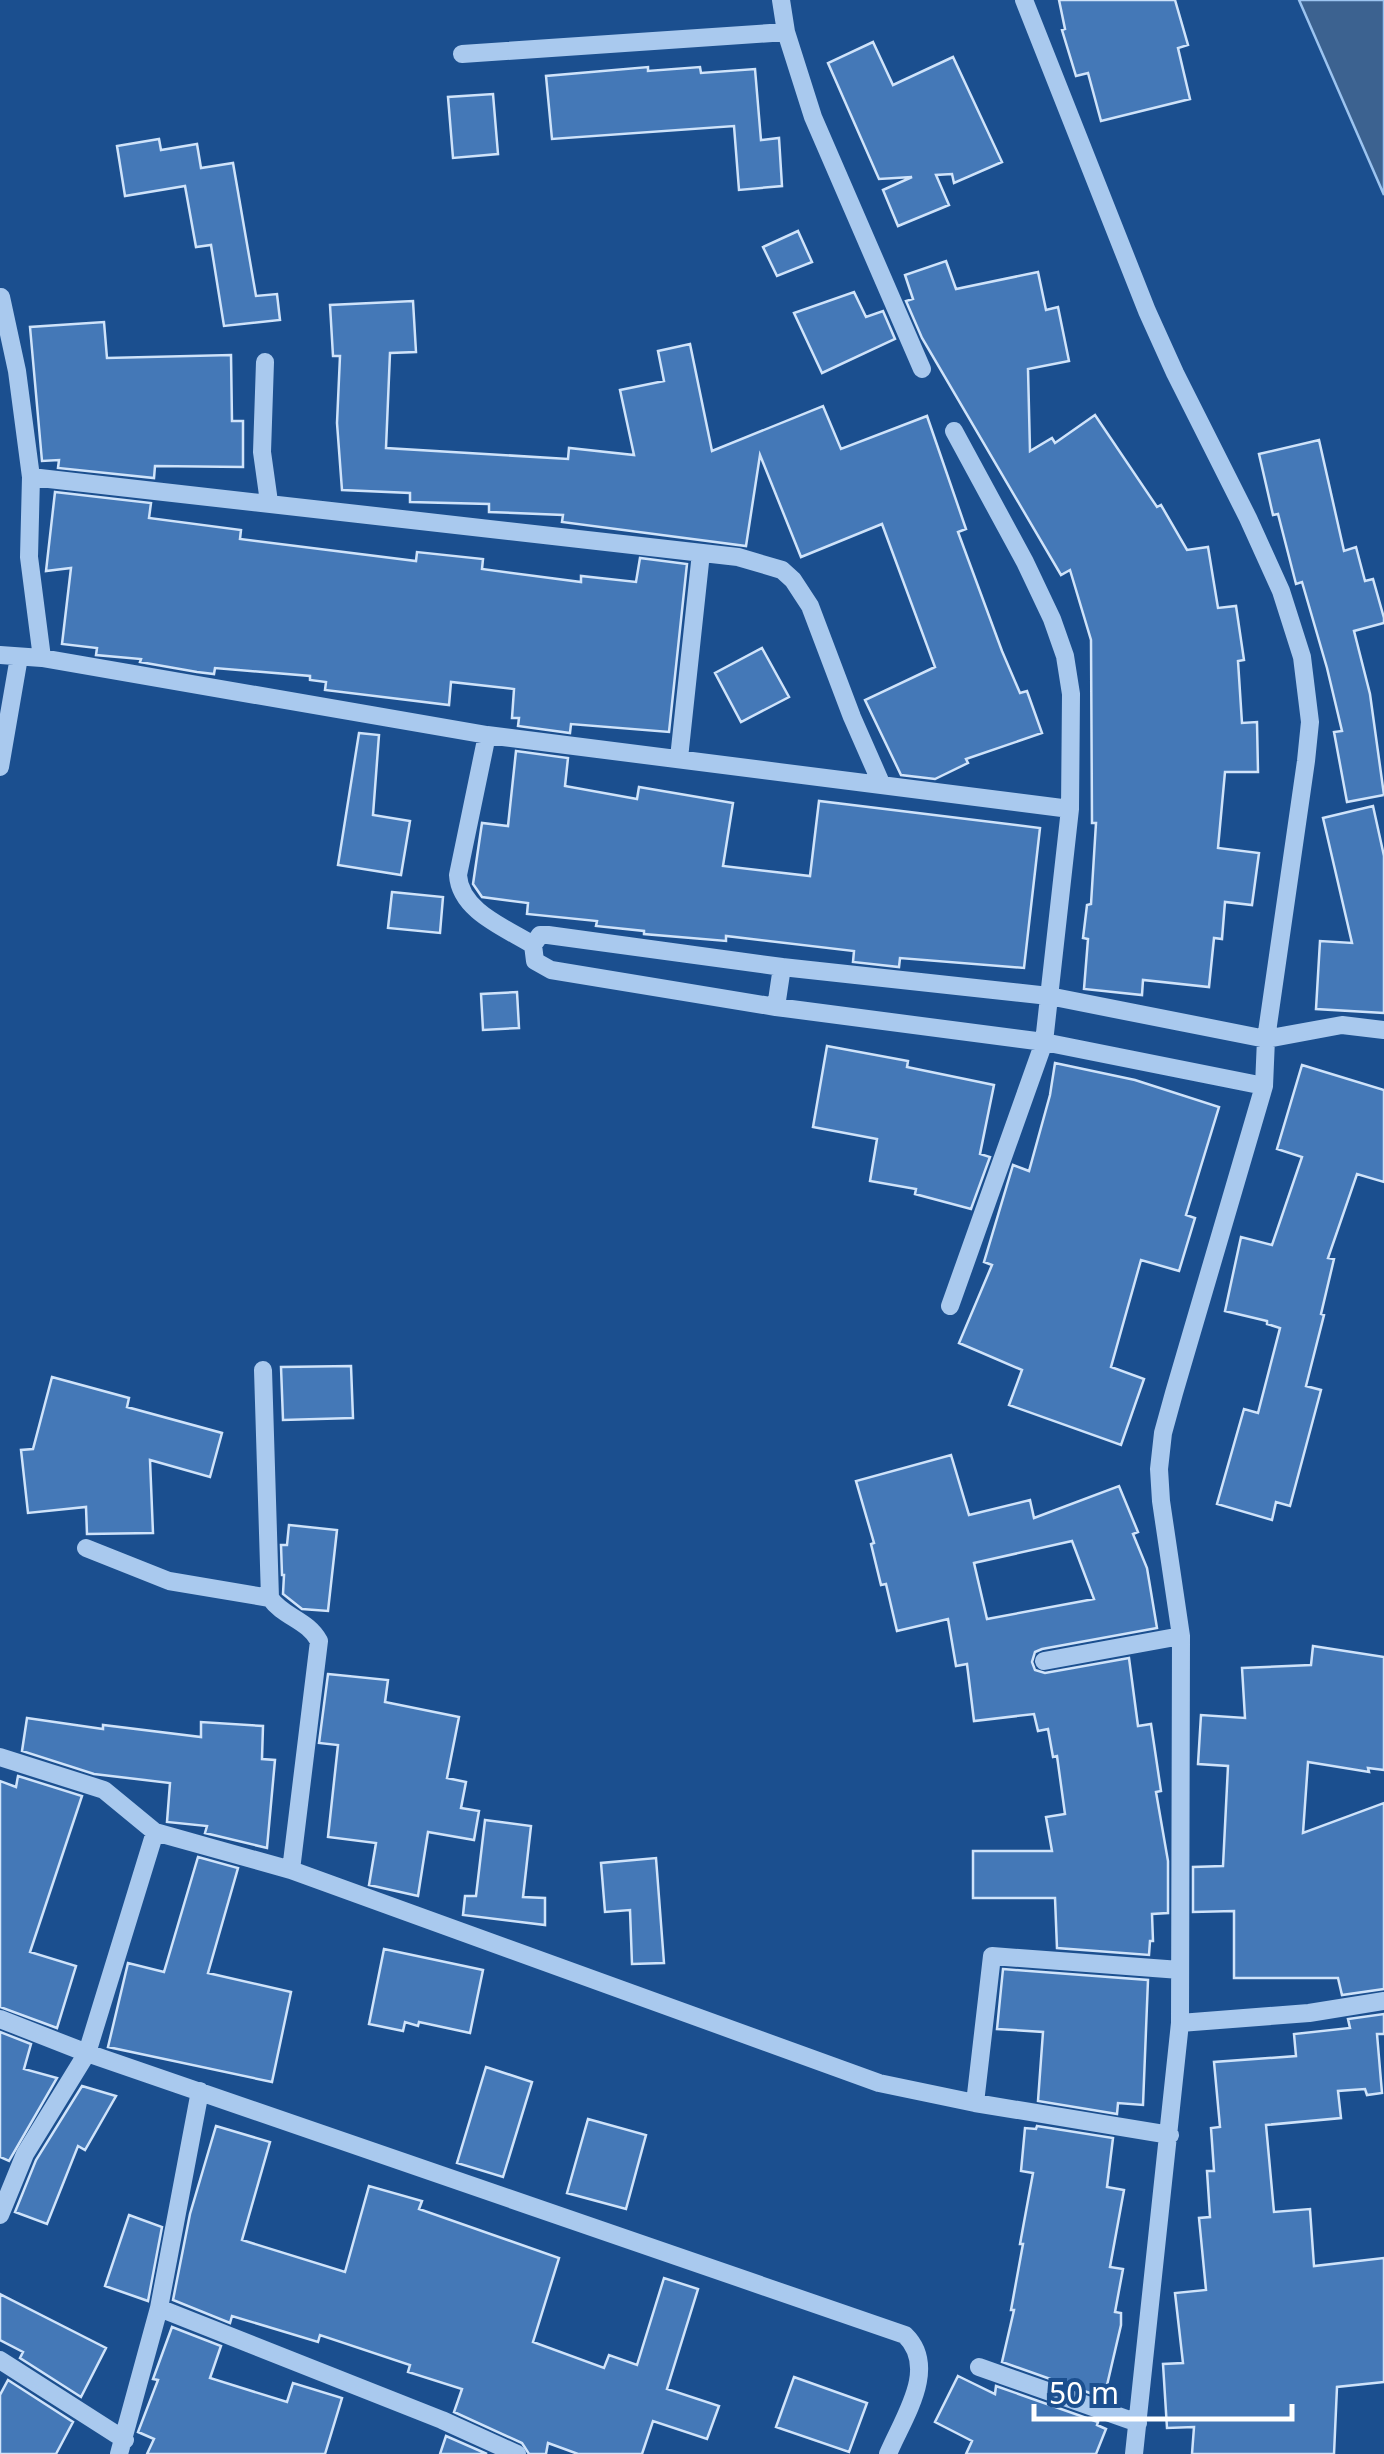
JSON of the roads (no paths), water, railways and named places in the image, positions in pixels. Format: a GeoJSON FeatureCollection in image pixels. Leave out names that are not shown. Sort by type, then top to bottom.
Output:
{"type":"FeatureCollection","features":[{"type":"Feature","properties":{"kind":"street"},"geometry":{"type":"LineString","coordinates":[[781,0],[786,32],[813,117],[922,369]]}},
{"type":"Feature","properties":{"kind":"street"},"geometry":{"type":"LineString","coordinates":[[1024,0],[1147,311],[1281,590],[1302,657],[1310,722],[1266,1039],[1264,1086],[1164,1433],[1159,1469],[1182,1636],[1180,2023],[1134,2454]]}},
{"type":"Feature","properties":{"kind":"street"},"geometry":{"type":"LineString","coordinates":[[462,54],[786,32]]}},
{"type":"Feature","properties":{"kind":"street"},"geometry":{"type":"LineString","coordinates":[[1,297],[17,371],[31,477],[29,557],[42,658]]}},
{"type":"Feature","properties":{"kind":"street"},"geometry":{"type":"LineString","coordinates":[[265,362],[262,452],[269,502]]}},
{"type":"Feature","properties":{"kind":"street"},"geometry":{"type":"LineString","coordinates":[[950,1306],[1044,1042],[1070,809],[1071,694],[1065,656],[1052,618],[954,431]]}},
{"type":"Feature","properties":{"kind":"street"},"geometry":{"type":"LineString","coordinates":[[31,477],[701,553],[782,570],[810,606],[881,783]]}},
{"type":"Feature","properties":{"kind":"street"},"geometry":{"type":"LineString","coordinates":[[679,758],[701,553]]}},
{"type":"Feature","properties":{"kind":"street"},"geometry":{"type":"LineString","coordinates":[[0,767],[10,656],[42,658],[487,734],[1070,809]]}},
{"type":"Feature","properties":{"kind":"street"},"geometry":{"type":"LineString","coordinates":[[487,734],[458,886],[463,898],[475,908],[533,945]]}},
{"type":"Feature","properties":{"kind":"street"},"geometry":{"type":"LineString","coordinates":[[1264,1086],[1044,1042],[776,1007],[550,970],[535,961],[533,945],[540,935],[548,934],[782,967],[1050,996],[1266,1039],[1342,1025],[1384,1030]]}},
{"type":"Feature","properties":{"kind":"street"},"geometry":{"type":"LineString","coordinates":[[776,1007],[782,967]]}},
{"type":"Feature","properties":{"kind":"street"},"geometry":{"type":"LineString","coordinates":[[263,1370],[270,1598],[276,1606],[312,1628],[318,1641],[291,1870]]}},
{"type":"Feature","properties":{"kind":"street"},"geometry":{"type":"LineString","coordinates":[[86,1548],[169,1581],[270,1598]]}},
{"type":"Feature","properties":{"kind":"street"},"geometry":{"type":"LineString","coordinates":[[1044,1661],[1182,1636]]}},
{"type":"Feature","properties":{"kind":"street"},"geometry":{"type":"LineString","coordinates":[[0,1757],[104,1790],[155,1832],[291,1870],[880,2083],[975,2103],[1170,2134]]}},
{"type":"Feature","properties":{"kind":"street"},"geometry":{"type":"LineString","coordinates":[[0,2214],[24,2154],[87,2052],[155,1832]]}},
{"type":"Feature","properties":{"kind":"street"},"geometry":{"type":"LineString","coordinates":[[975,2103],[992,1956],[1180,1970]]}},
{"type":"Feature","properties":{"kind":"street"},"geometry":{"type":"LineString","coordinates":[[1180,2023],[1309,2014],[1384,2001]]}},
{"type":"Feature","properties":{"kind":"street"},"geometry":{"type":"LineString","coordinates":[[0,2019],[905,2335],[919,2354],[921,2375],[888,2454]]}},
{"type":"Feature","properties":{"kind":"street"},"geometry":{"type":"LineString","coordinates":[[0,2360],[122,2447],[159,2308],[200,2092]]}},
{"type":"Feature","properties":{"kind":"street"},"geometry":{"type":"LineString","coordinates":[[159,2308],[442,2420],[517,2454]]}},
{"type":"Feature","properties":{"kind":"street"},"geometry":{"type":"LineString","coordinates":[[978,2367],[1138,2423]]}},
{"type":"Feature","properties":{"kind":"water"},"geometry":{"type":"Polygon","coordinates":[[[1299,0],[1384,0],[1384,195],[1299,0]]]}}]}
